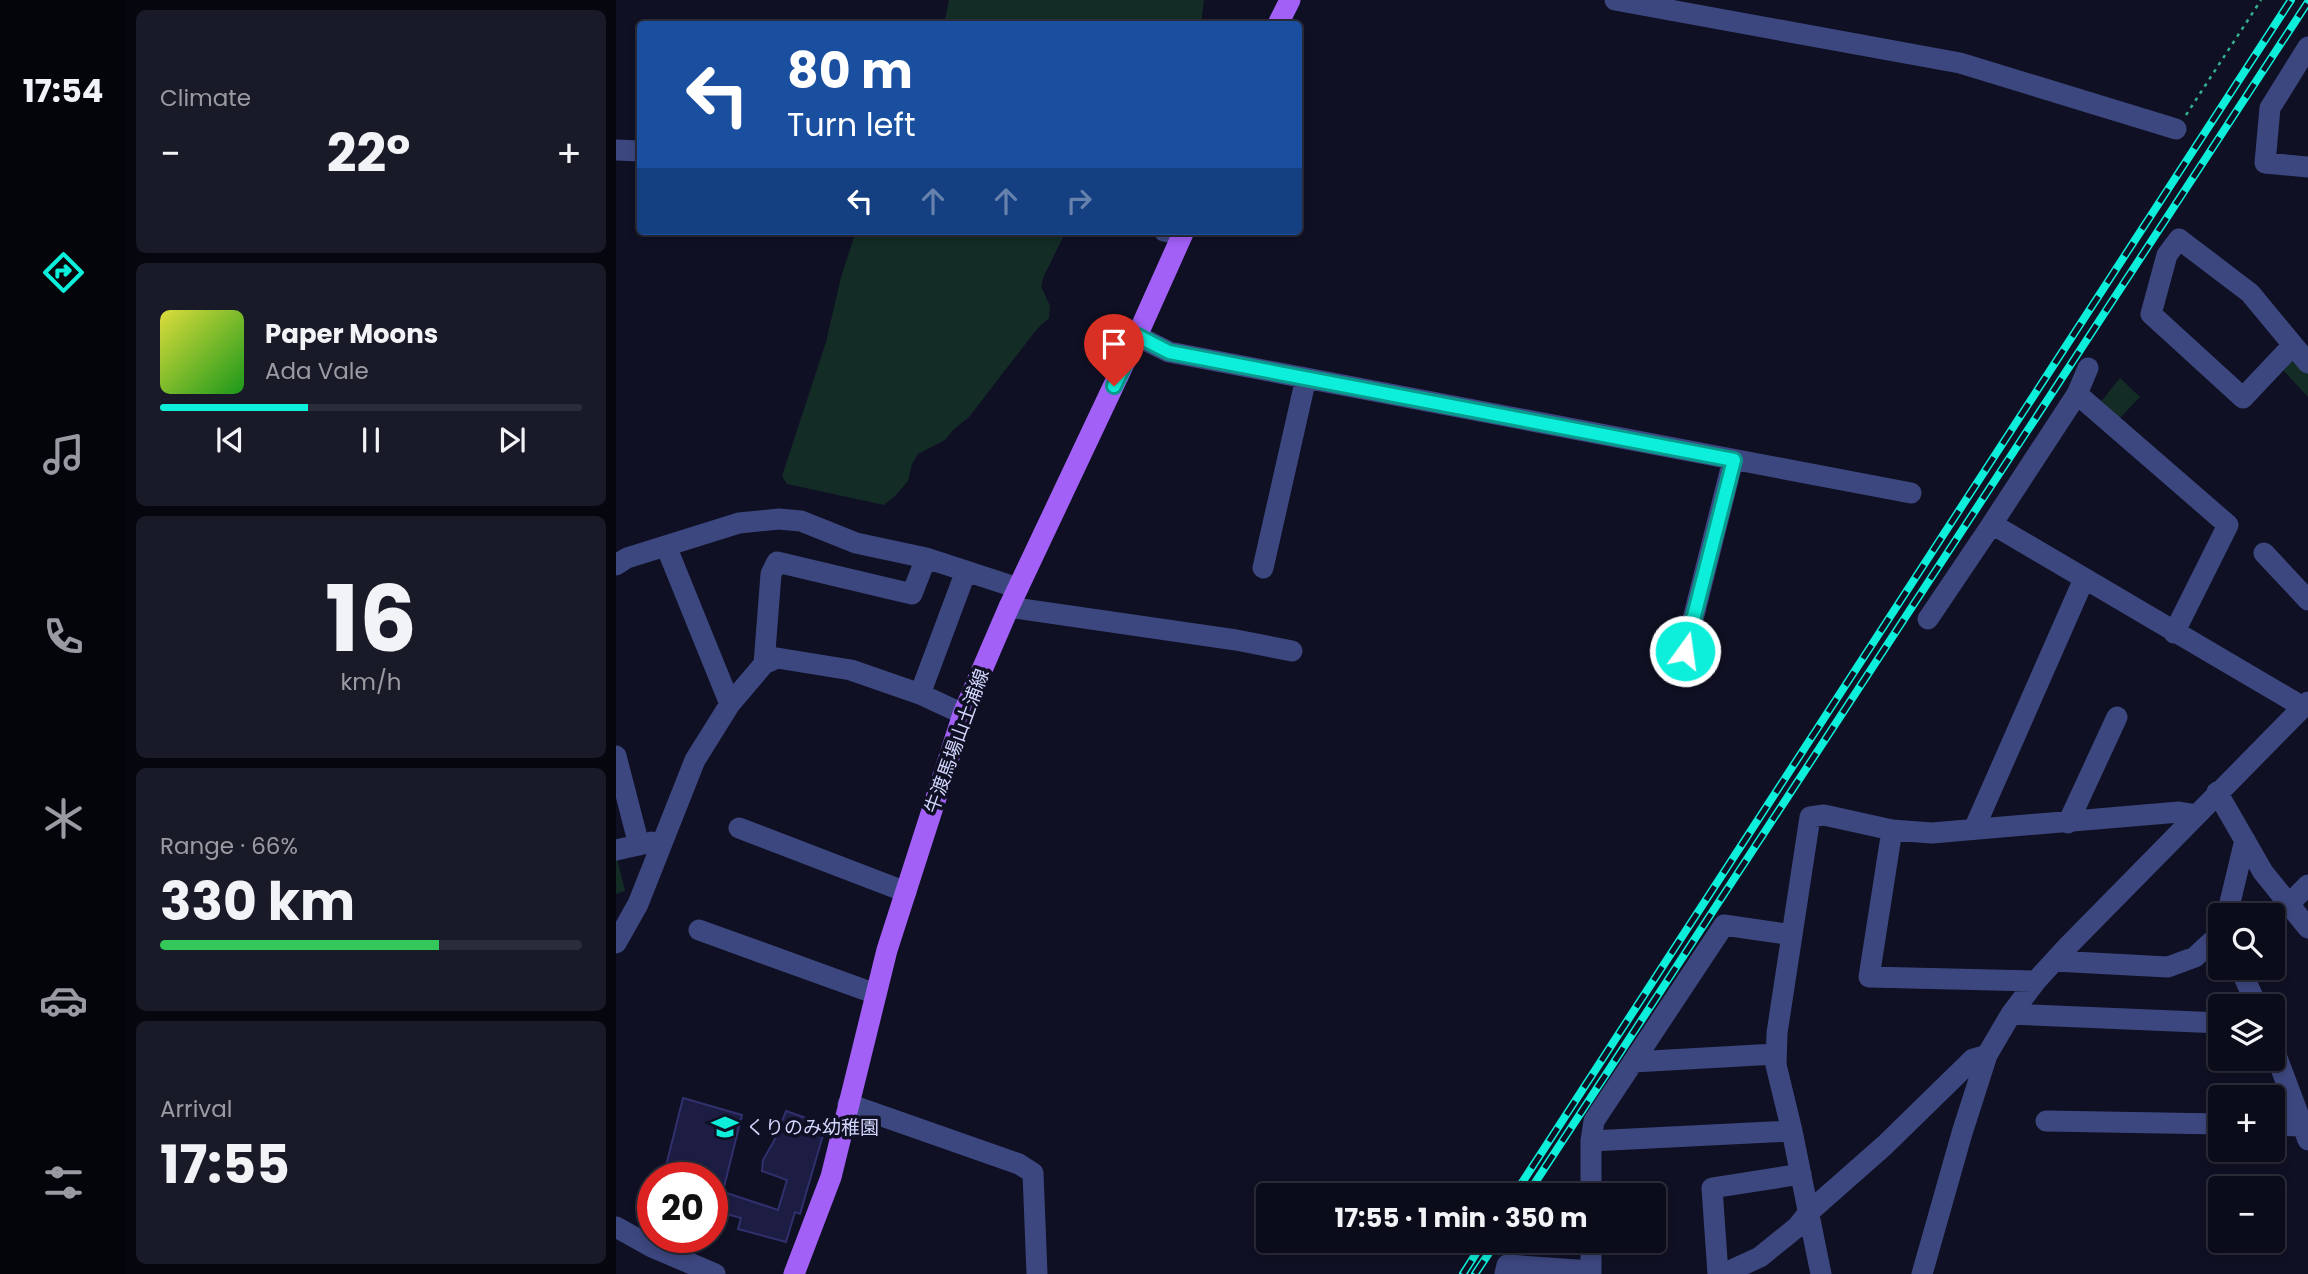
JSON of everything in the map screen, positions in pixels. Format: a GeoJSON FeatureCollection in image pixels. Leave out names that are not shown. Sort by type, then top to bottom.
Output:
{"type":"FeatureCollection","features":[{"type":"Feature","properties":{"kind":"main road"},"geometry":{"type":"LineString","coordinates":[[1280,21],[1290,0]]}},
{"type":"Feature","properties":{"kind":"main road","name":"牛渡馬場山土浦線"},"geometry":{"type":"LineString","coordinates":[[794,1274],[831,1177],[876,994],[963,714],[1013,597],[1138,336],[1176,235]]}},
{"type":"Feature","properties":{"kind":"street"},"geometry":{"type":"LineString","coordinates":[[1615,0],[1960,63],[2176,129]]}},
{"type":"Feature","properties":{"kind":"street"},"geometry":{"type":"LineString","coordinates":[[2308,47],[2270,108],[2265,163],[2308,167]]}},
{"type":"Feature","properties":{"kind":"street"},"geometry":{"type":"LineString","coordinates":[[616,150],[637,150]]}},
{"type":"Feature","properties":{"kind":"street"},"geometry":{"type":"LineString","coordinates":[[2293,345],[2243,398],[2151,314],[2167,256],[2179,239],[2250,293],[2308,363]]}},
{"type":"Feature","properties":{"kind":"street"},"geometry":{"type":"LineString","coordinates":[[1138,336],[1169,352],[1911,493]]}},
{"type":"Feature","properties":{"kind":"street"},"geometry":{"type":"LineString","coordinates":[[1928,619],[2077,394],[2088,368]]}},
{"type":"Feature","properties":{"kind":"street"},"geometry":{"type":"LineString","coordinates":[[1263,568],[1306,378]]}},
{"type":"Feature","properties":{"kind":"street"},"geometry":{"type":"LineString","coordinates":[[2077,394],[2228,525],[2174,633]]}},
{"type":"Feature","properties":{"kind":"street"},"geometry":{"type":"LineString","coordinates":[[1685,651],[1734,460]]}},
{"type":"Feature","properties":{"kind":"street"},"geometry":{"type":"LineString","coordinates":[[616,565],[627,558],[739,523],[779,519],[801,522],[856,542],[966,570],[1013,597],[1292,651]]}},
{"type":"Feature","properties":{"kind":"street"},"geometry":{"type":"LineString","coordinates":[[1922,1274],[1987,1055],[2011,1014],[2054,961],[2217,792],[2306,705],[2174,633],[1992,524]]}},
{"type":"Feature","properties":{"kind":"street"},"geometry":{"type":"LineString","coordinates":[[666,546],[730,704]]}},
{"type":"Feature","properties":{"kind":"street"},"geometry":{"type":"LineString","coordinates":[[2264,553],[2308,600]]}},
{"type":"Feature","properties":{"kind":"street"},"geometry":{"type":"LineString","coordinates":[[764,664],[771,574],[778,562],[912,594],[926,558]]}},
{"type":"Feature","properties":{"kind":"street"},"geometry":{"type":"LineString","coordinates":[[920,694],[966,570]]}},
{"type":"Feature","properties":{"kind":"street"},"geometry":{"type":"LineString","coordinates":[[1974,830],[2084,579]]}},
{"type":"Feature","properties":{"kind":"street"},"geometry":{"type":"LineString","coordinates":[[616,943],[638,904],[695,760],[730,704],[764,664],[777,658],[851,670],[920,694],[963,714]]}},
{"type":"Feature","properties":{"kind":"street"},"geometry":{"type":"LineString","coordinates":[[2068,823],[2117,717]]}},
{"type":"Feature","properties":{"kind":"street"},"geometry":{"type":"LineString","coordinates":[[616,756],[639,845]]}},
{"type":"Feature","properties":{"kind":"street"},"geometry":{"type":"LineString","coordinates":[[2217,792],[2263,872],[2308,928]]}},
{"type":"Feature","properties":{"kind":"street"},"geometry":{"type":"LineString","coordinates":[[1821,1274],[1776,1065],[1777,1033],[1810,817],[1824,815],[1892,830],[1932,832],[2179,812],[2197,815]]}},
{"type":"Feature","properties":{"kind":"street"},"geometry":{"type":"LineString","coordinates":[[739,828],[906,892]]}},
{"type":"Feature","properties":{"kind":"street"},"geometry":{"type":"LineString","coordinates":[[1892,830],[1870,977],[2036,981]]}},
{"type":"Feature","properties":{"kind":"street"},"geometry":{"type":"LineString","coordinates":[[616,850],[665,839]]}},
{"type":"Feature","properties":{"kind":"street"},"geometry":{"type":"LineString","coordinates":[[2230,903],[2245,840]]}},
{"type":"Feature","properties":{"kind":"street"},"geometry":{"type":"LineString","coordinates":[[2289,904],[2308,885]]}},
{"type":"Feature","properties":{"kind":"street"},"geometry":{"type":"LineString","coordinates":[[1591,1183],[1594,1121],[1724,925],[1792,935]]}},
{"type":"Feature","properties":{"kind":"street"},"geometry":{"type":"LineString","coordinates":[[699,930],[876,994]]}},
{"type":"Feature","properties":{"kind":"street"},"geometry":{"type":"LineString","coordinates":[[2054,961],[2168,967],[2195,957],[2208,945]]}},
{"type":"Feature","properties":{"kind":"street"},"geometry":{"type":"LineString","coordinates":[[2011,1014],[2208,1022]]}},
{"type":"Feature","properties":{"kind":"street"},"geometry":{"type":"LineString","coordinates":[[1633,1062],[1776,1054]]}},
{"type":"Feature","properties":{"kind":"street"},"geometry":{"type":"LineString","coordinates":[[1801,1174],[1712,1188],[1720,1274],[1754,1267],[1973,1059],[1987,1055]]}},
{"type":"Feature","properties":{"kind":"street"},"geometry":{"type":"LineString","coordinates":[[2282,1071],[2305,1133]]}},
{"type":"Feature","properties":{"kind":"street"},"geometry":{"type":"LineString","coordinates":[[848,1104],[1019,1164],[1033,1173],[1037,1274]]}},
{"type":"Feature","properties":{"kind":"street"},"geometry":{"type":"LineString","coordinates":[[2046,1121],[2208,1124]]}},
{"type":"Feature","properties":{"kind":"street"},"geometry":{"type":"LineString","coordinates":[[2285,1128],[2305,1133]]}},
{"type":"Feature","properties":{"kind":"street"},"geometry":{"type":"LineString","coordinates":[[1591,1141],[1792,1131]]}},
{"type":"Feature","properties":{"kind":"street"},"geometry":{"type":"LineString","coordinates":[[616,1227],[652,1247],[715,1274]]}},
{"type":"Feature","properties":{"kind":"street"},"geometry":{"type":"LineString","coordinates":[[1505,1274],[1507,1265],[1591,1273],[1591,1253]]}},
{"type":"Feature","properties":{"kind":"path"},"geometry":{"type":"LineString","coordinates":[[2176,129],[2261,0]]}},
{"type":"Feature","properties":{"kind":"green space"},"geometry":{"type":"Polygon","coordinates":[[[949,0],[1204,0],[1201,21],[945,21],[949,0]]]}},
{"type":"Feature","properties":{"kind":"green space"},"geometry":{"type":"Polygon","coordinates":[[[855,235],[1064,235],[1041,286],[1050,306],[1049,318],[1037,329],[969,417],[945,440],[918,454],[912,464],[908,481],[884,505],[787,484],[782,476],[826,342],[841,277],[855,235]]]}},
{"type":"Feature","properties":{"kind":"green space"},"geometry":{"type":"Polygon","coordinates":[[[2297,355],[2308,367],[2308,397],[2283,370],[2297,355]]]}},
{"type":"Feature","properties":{"kind":"green space"},"geometry":{"type":"Polygon","coordinates":[[[2120,378],[2140,397],[2114,424],[2096,408],[2120,378]]]}},
{"type":"Feature","properties":{"kind":"green space"},"geometry":{"type":"Polygon","coordinates":[[[616,854],[625,891],[616,894],[616,854]]]}},
{"type":"Feature","properties":{"kind":"building"},"geometry":{"type":"Polygon","coordinates":[[[683,1098],[742,1115],[728,1171],[728,1162],[667,1162],[683,1098]]]}},
{"type":"Feature","properties":{"kind":"building"},"geometry":{"type":"Polygon","coordinates":[[[786,1111],[826,1125],[800,1214],[795,1212],[786,1242],[738,1229],[741,1218],[728,1214],[728,1193],[778,1210],[787,1180],[762,1171],[763,1160],[786,1111]]]}},
{"type":"Feature","properties":{"kind":"railway"},"geometry":{"type":"LineString","coordinates":[[1522,1183],[2291,0]]}},
{"type":"Feature","properties":{"kind":"railway"},"geometry":{"type":"LineString","coordinates":[[1535,1183],[2308,2]]}},
{"type":"Feature","properties":{"kind":"railway"},"geometry":{"type":"LineString","coordinates":[[1463,1274],[1476,1253]]}},
{"type":"Feature","properties":{"kind":"railway"},"geometry":{"type":"LineString","coordinates":[[1475,1274],[1489,1253]]}},
{"type":"Feature","properties":{"kind":"place","name":"くりのみ幼稚園"},"geometry":{"type":"Point","coordinates":[725,1127]}},
{"type":"Feature","properties":{"kind":"route"},"geometry":{"type":"LineString","coordinates":[[1114,386],[1138,336],[1169,352],[1734,460],[1685,651]]}}]}
